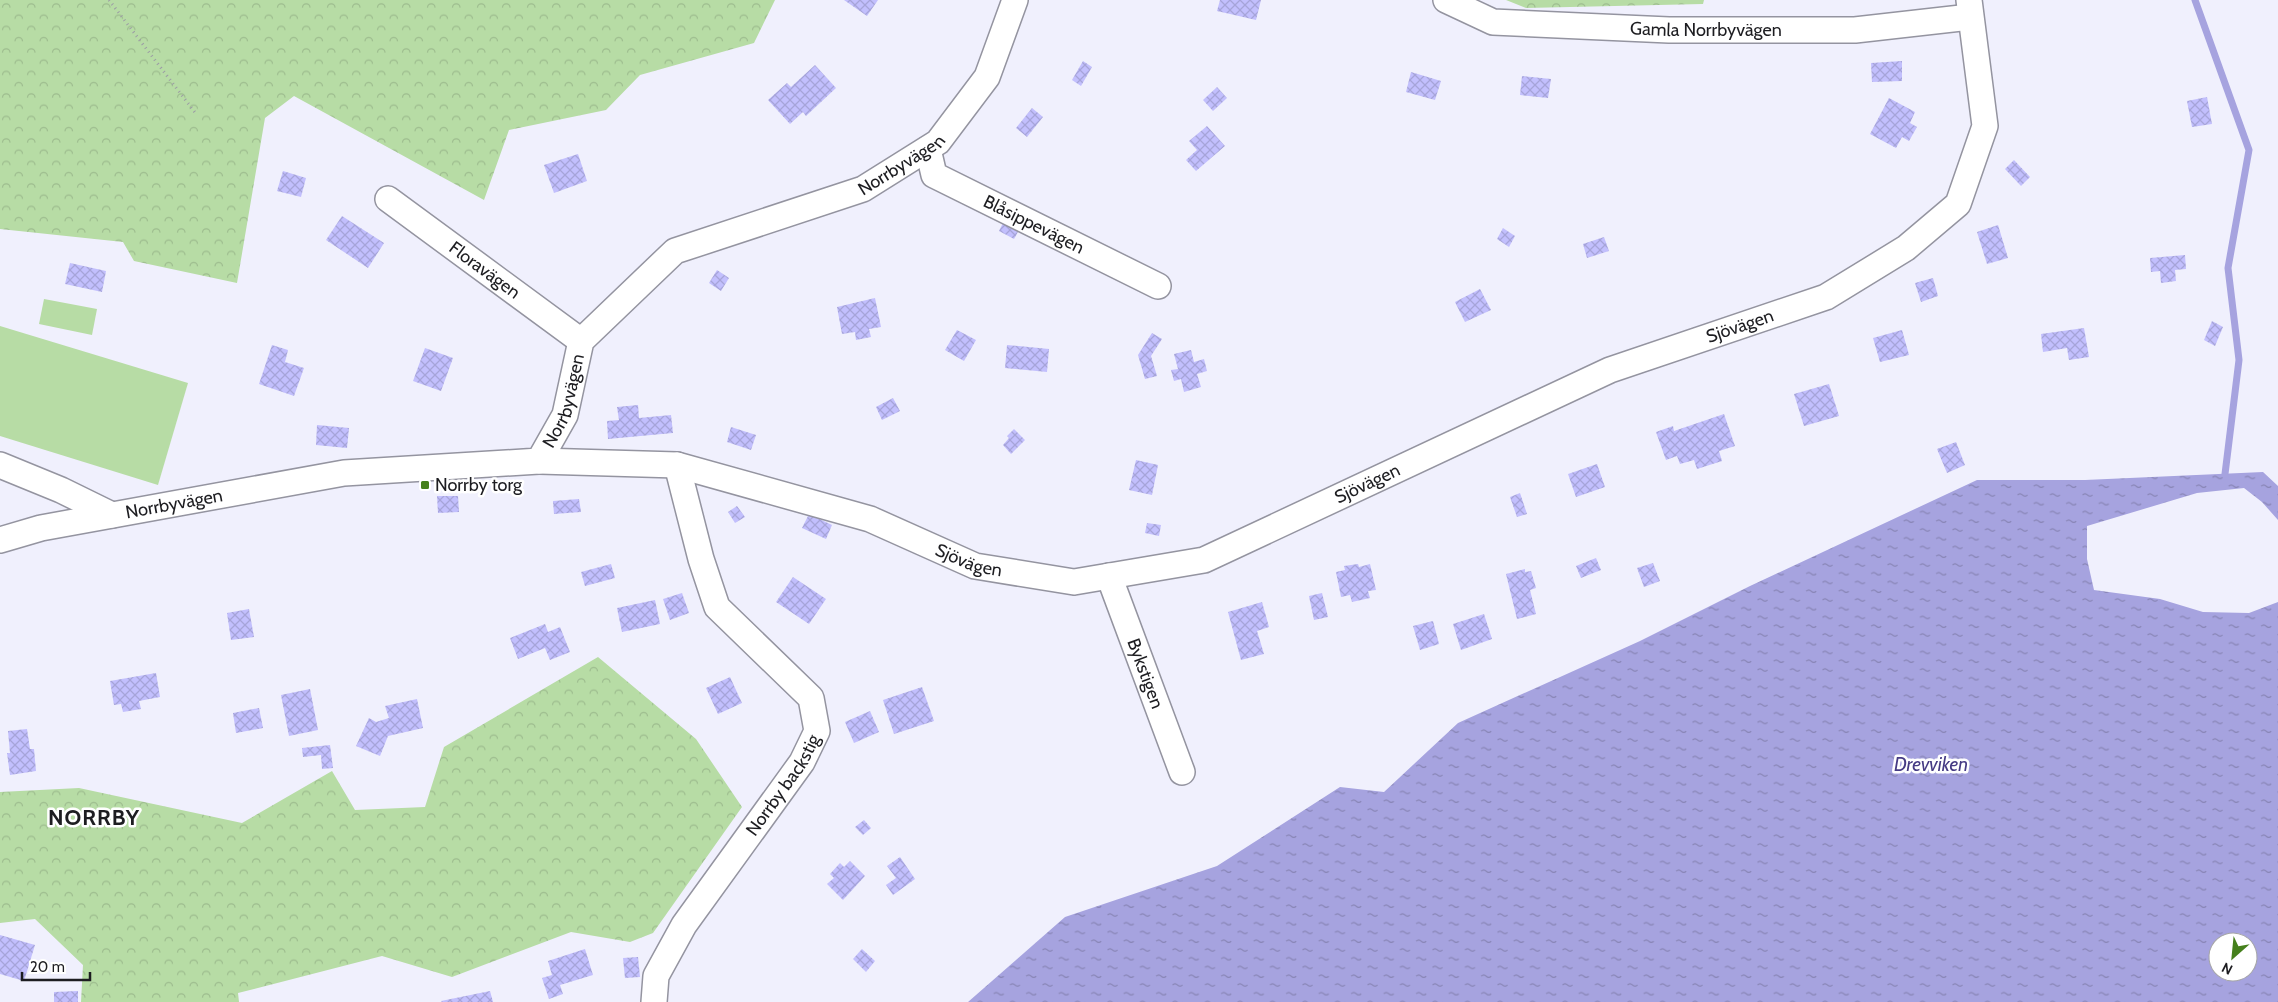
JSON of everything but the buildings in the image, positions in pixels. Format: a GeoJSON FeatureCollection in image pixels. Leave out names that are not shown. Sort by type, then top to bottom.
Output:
{"type":"FeatureCollection","features":[{"type":"Feature","properties":{"kind":"street","name":"Norrbyvägen"},"geometry":{"type":"LineString","coordinates":[[0,540],[41,528],[344,473],[539,461],[565,415],[581,341],[675,251],[863,189],[938,142],[987,77],[1016,0]]}},
{"type":"Feature","properties":{"kind":"street","name":"Gamla Norrbyvägen"},"geometry":{"type":"LineString","coordinates":[[1446,0],[1493,22],[1669,30],[1854,30],[1970,9]]}},
{"type":"Feature","properties":{"kind":"street","name":"Sjövägen"},"geometry":{"type":"LineString","coordinates":[[539,461],[677,465],[870,519],[975,566],[1074,582],[1204,560],[1610,370],[1826,297],[1906,248],[1958,204],[1985,126],[1970,9]]}},
{"type":"Feature","properties":{"kind":"street","name":"Blåsippevägen"},"geometry":{"type":"LineString","coordinates":[[928,148],[934,175],[1158,286]]}},
{"type":"Feature","properties":{"kind":"street","name":"Floravägen"},"geometry":{"type":"LineString","coordinates":[[388,199],[581,341]]}},
{"type":"Feature","properties":{"kind":"street"},"geometry":{"type":"LineString","coordinates":[[0,465],[60,490],[112,515]]}},
{"type":"Feature","properties":{"kind":"street","name":"Norrby backstig"},"geometry":{"type":"LineString","coordinates":[[654,1002],[656,976],[684,925],[802,762],[817,731],[811,698],[717,607],[701,559],[677,465]]}},
{"type":"Feature","properties":{"kind":"street","name":"Bykstigen"},"geometry":{"type":"LineString","coordinates":[[1109,576],[1182,772]]}},
{"type":"Feature","properties":{"kind":"path"},"geometry":{"type":"LineString","coordinates":[[109,0],[197,115]]}},
{"type":"Feature","properties":{"kind":"green space"},"geometry":{"type":"Polygon","coordinates":[[[0,0],[775,0],[754,43],[640,75],[606,110],[509,130],[484,200],[294,96],[265,118],[237,283],[134,261],[123,242],[0,229],[0,0]]]}},
{"type":"Feature","properties":{"kind":"green space"},"geometry":{"type":"Polygon","coordinates":[[[1506,0],[1704,0],[1703,4],[1526,8],[1506,0]]]}},
{"type":"Feature","properties":{"kind":"green space"},"geometry":{"type":"Polygon","coordinates":[[[44,299],[97,309],[92,335],[39,324],[44,299]]]}},
{"type":"Feature","properties":{"kind":"green space"},"geometry":{"type":"Polygon","coordinates":[[[0,326],[188,383],[158,485],[0,436],[0,326]]]}},
{"type":"Feature","properties":{"kind":"green space"},"geometry":{"type":"Polygon","coordinates":[[[598,657],[696,739],[742,807],[653,933],[630,942],[571,932],[452,977],[382,956],[238,993],[239,1002],[81,1002],[83,965],[35,919],[0,923],[0,792],[79,788],[242,823],[332,771],[355,810],[425,807],[444,747],[598,657]]]}},
{"type":"Feature","properties":{"kind":"water","name":"Drevviken"},"geometry":{"type":"Polygon","coordinates":[[[2263,472],[2278,486],[2278,520],[2262,502],[2244,488],[2197,493],[2087,526],[2087,559],[2094,590],[2160,599],[2203,612],[2249,613],[2278,602],[2278,1002],[968,1002],[1065,917],[1217,866],[1340,787],[1384,792],[1458,723],[1640,641],[1750,586],[1977,480],[2085,480],[2263,472]]]}},
{"type":"Feature","properties":{"kind":"waterway"},"geometry":{"type":"LineString","coordinates":[[2195,0],[2249,150],[2228,268],[2239,360],[2225,474]]}},
{"type":"Feature","properties":{"kind":"place","name":"Norrby torg"},"geometry":{"type":"Point","coordinates":[425,485]}},
{"type":"Feature","properties":{"kind":"district","name":"NORRBY"},"geometry":{"type":"Point","coordinates":[94,817]}}]}
